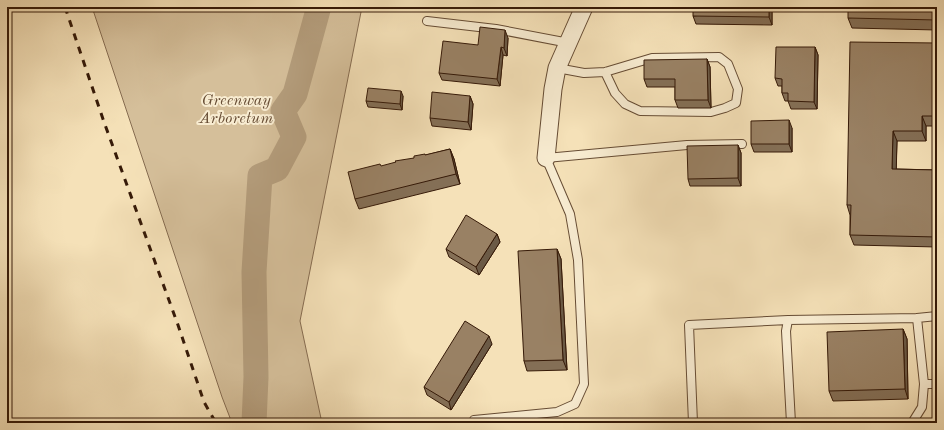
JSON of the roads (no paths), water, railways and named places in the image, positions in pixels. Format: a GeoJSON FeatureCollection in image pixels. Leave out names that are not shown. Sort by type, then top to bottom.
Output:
{"type":"FeatureCollection","features":[{"type":"Feature","properties":{"kind":"street"},"geometry":{"type":"LineString","coordinates":[[546,158],[553,89],[557,68],[584,7]]}},
{"type":"Feature","properties":{"kind":"lane"},"geometry":{"type":"LineString","coordinates":[[427,21],[496,29],[568,43]]}},
{"type":"Feature","properties":{"kind":"lane"},"geometry":{"type":"LineString","coordinates":[[557,68],[584,73],[604,72],[652,58],[720,57],[728,64],[738,89],[736,103],[711,112],[640,110],[625,104],[615,93],[604,72]]}},
{"type":"Feature","properties":{"kind":"lane"},"geometry":{"type":"LineString","coordinates":[[474,420],[557,412],[575,404],[584,384],[578,260],[570,214],[546,158],[687,145],[742,144]]}},
{"type":"Feature","properties":{"kind":"lane"},"geometry":{"type":"LineString","coordinates":[[693,423],[689,325],[788,320],[917,318],[937,316]]}},
{"type":"Feature","properties":{"kind":"lane"},"geometry":{"type":"LineString","coordinates":[[912,423],[922,407],[924,384],[917,318]]}},
{"type":"Feature","properties":{"kind":"lane"},"geometry":{"type":"LineString","coordinates":[[788,320],[786,331],[792,423]]}},
{"type":"Feature","properties":{"kind":"lane"},"geometry":{"type":"LineString","coordinates":[[924,384],[937,384]]}},
{"type":"Feature","properties":{"kind":"waterway"},"geometry":{"type":"LineString","coordinates":[[254,423],[256,377],[254,272],[260,176],[277,169],[294,137],[283,111],[295,94],[318,7]]}},
{"type":"Feature","properties":{"kind":"railway"},"geometry":{"type":"LineString","coordinates":[[65,7],[104,122],[178,325],[204,402],[216,423]]}},
{"type":"Feature","properties":{"kind":"park label","name":"Greenway Arboretum"},"geometry":{"type":"Point","coordinates":[236,110]}}]}
